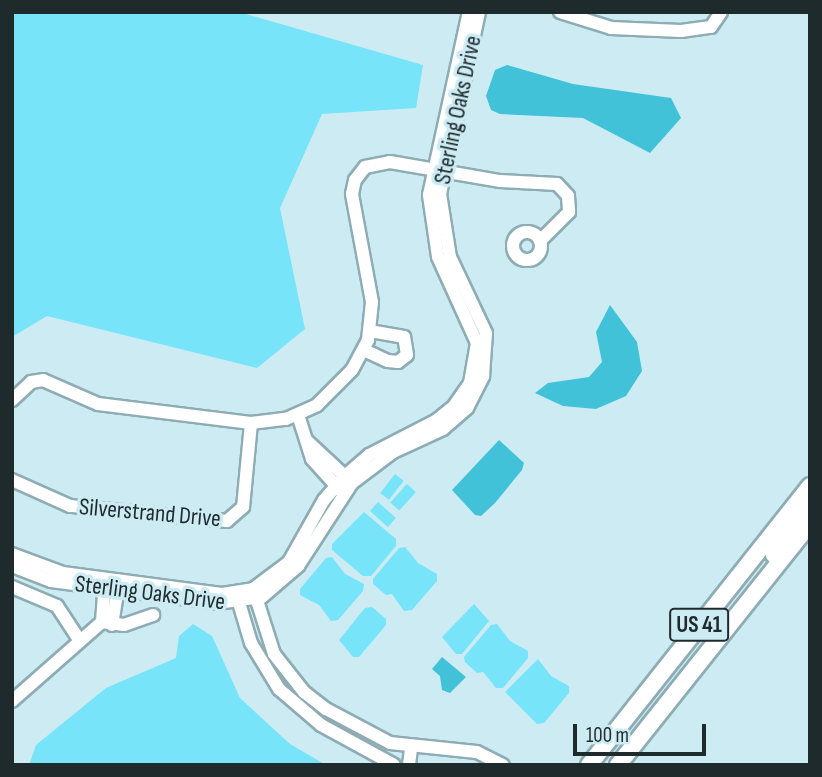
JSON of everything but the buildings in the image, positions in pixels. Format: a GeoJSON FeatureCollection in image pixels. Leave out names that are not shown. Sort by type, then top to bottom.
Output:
{"type":"FeatureCollection","features":[{"type":"Feature","properties":{"kind":"main road","name":"US 41"},"geometry":{"type":"LineString","coordinates":[[589,765],[810,486]]}},
{"type":"Feature","properties":{"kind":"main road"},"geometry":{"type":"LineString","coordinates":[[745,605],[810,503]]}},
{"type":"Feature","properties":{"kind":"main road","name":"US 41"},"geometry":{"type":"LineString","coordinates":[[618,765],[810,523]]}},
{"type":"Feature","properties":{"kind":"main road"},"geometry":{"type":"LineString","coordinates":[[600,765],[631,711]]}},
{"type":"Feature","properties":{"kind":"street","name":"Sterling Oaks Drive"},"geometry":{"type":"LineString","coordinates":[[438,170],[469,12]]}},
{"type":"Feature","properties":{"kind":"street","name":"Sterling Oaks Drive"},"geometry":{"type":"LineString","coordinates":[[12,554],[49,570],[112,583],[238,598],[254,594],[289,562],[344,484],[369,455],[445,415],[472,375],[477,343],[474,328],[444,272],[434,240],[429,195],[480,12]]}},
{"type":"Feature","properties":{"kind":"street"},"geometry":{"type":"LineString","coordinates":[[560,12],[611,28],[668,31],[704,30],[717,22],[721,12]]}},
{"type":"Feature","properties":{"kind":"street"},"geometry":{"type":"LineString","coordinates":[[12,400],[26,385],[43,380],[98,404],[251,423],[298,415],[336,389],[364,350],[370,331],[372,302],[352,194],[355,180],[365,167],[380,162],[562,187],[569,197],[569,212],[540,241]]}},
{"type":"Feature","properties":{"kind":"street"},"geometry":{"type":"LineString","coordinates":[[364,350],[388,361],[398,362],[407,355],[409,346],[404,337],[370,331]]}},
{"type":"Feature","properties":{"kind":"street"},"geometry":{"type":"LineString","coordinates":[[298,415],[312,459],[344,484]]}},
{"type":"Feature","properties":{"kind":"street","name":"Silverstrand Drive"},"geometry":{"type":"LineString","coordinates":[[12,480],[70,506],[227,521],[243,508],[251,423]]}},
{"type":"Feature","properties":{"kind":"street","name":"Sterling Oaks Drive"},"geometry":{"type":"LineString","coordinates":[[12,566],[51,581],[112,583]]}},
{"type":"Feature","properties":{"kind":"street"},"geometry":{"type":"LineString","coordinates":[[107,624],[112,583]]}},
{"type":"Feature","properties":{"kind":"street"},"geometry":{"type":"LineString","coordinates":[[12,587],[57,606],[80,641]]}},
{"type":"Feature","properties":{"kind":"street"},"geometry":{"type":"LineString","coordinates":[[254,594],[274,654],[304,692],[360,731],[407,747],[477,752],[503,765]]}},
{"type":"Feature","properties":{"kind":"street"},"geometry":{"type":"LineString","coordinates":[[238,598],[251,643],[279,689],[321,725],[396,765],[407,747]]}},
{"type":"Feature","properties":{"kind":"street"},"geometry":{"type":"LineString","coordinates":[[12,701],[80,641],[107,624],[153,615]]}},
{"type":"Feature","properties":{"kind":"street"},"geometry":{"type":"LineString","coordinates":[[407,747],[409,765]]}},
{"type":"Feature","properties":{"kind":"shaded area"},"geometry":{"type":"Polygon","coordinates":[[[12,12],[239,12],[423,65],[416,108],[322,114],[280,208],[305,329],[257,368],[47,316],[12,337],[12,12]]]}},
{"type":"Feature","properties":{"kind":"shaded area"},"geometry":{"type":"Polygon","coordinates":[[[507,65],[573,84],[671,98],[681,118],[650,153],[583,118],[500,114],[491,110],[486,96],[495,70],[507,65]]]}},
{"type":"Feature","properties":{"kind":"shaded area"},"geometry":{"type":"Polygon","coordinates":[[[610,305],[637,342],[642,371],[626,396],[596,409],[563,406],[535,393],[548,383],[589,377],[602,362],[596,332],[610,305]]]}},
{"type":"Feature","properties":{"kind":"shaded area"},"geometry":{"type":"Polygon","coordinates":[[[499,440],[524,463],[522,470],[495,503],[481,516],[475,515],[452,490],[499,440]]]}},
{"type":"Feature","properties":{"kind":"shaded area"},"geometry":{"type":"Polygon","coordinates":[[[395,474],[404,481],[389,500],[380,493],[395,474]]]}},
{"type":"Feature","properties":{"kind":"shaded area"},"geometry":{"type":"Polygon","coordinates":[[[407,484],[416,492],[399,511],[390,503],[407,484]]]}},
{"type":"Feature","properties":{"kind":"shaded area"},"geometry":{"type":"Polygon","coordinates":[[[378,502],[396,518],[388,527],[370,511],[378,502]]]}},
{"type":"Feature","properties":{"kind":"shaded area"},"geometry":{"type":"Polygon","coordinates":[[[364,512],[396,539],[396,546],[371,576],[363,576],[332,550],[332,544],[364,512]]]}},
{"type":"Feature","properties":{"kind":"shaded area"},"geometry":{"type":"Polygon","coordinates":[[[405,547],[418,563],[437,574],[437,581],[412,610],[404,611],[392,594],[386,595],[373,584],[373,579],[399,548],[405,547]]]}},
{"type":"Feature","properties":{"kind":"shaded area"},"geometry":{"type":"Polygon","coordinates":[[[332,557],[345,574],[364,584],[363,591],[338,620],[331,621],[319,605],[300,595],[300,589],[326,558],[332,557]]]}},
{"type":"Feature","properties":{"kind":"shaded area"},"geometry":{"type":"Polygon","coordinates":[[[474,604],[489,621],[462,654],[456,654],[442,637],[474,604]]]}},
{"type":"Feature","properties":{"kind":"shaded area"},"geometry":{"type":"Polygon","coordinates":[[[372,607],[386,619],[386,625],[359,657],[353,657],[339,640],[365,608],[372,607]]]}},
{"type":"Feature","properties":{"kind":"shaded area"},"geometry":{"type":"Polygon","coordinates":[[[193,624],[212,636],[240,698],[290,744],[326,765],[29,765],[36,745],[106,688],[176,658],[179,636],[193,624]]]}},
{"type":"Feature","properties":{"kind":"shaded area"},"geometry":{"type":"Polygon","coordinates":[[[497,624],[510,641],[528,651],[528,658],[503,688],[496,688],[483,672],[477,673],[465,662],[464,657],[491,625],[497,624]]]}},
{"type":"Feature","properties":{"kind":"shaded area"},"geometry":{"type":"Polygon","coordinates":[[[442,657],[466,677],[450,693],[442,690],[440,676],[432,669],[442,657]]]}},
{"type":"Feature","properties":{"kind":"shaded area"},"geometry":{"type":"Polygon","coordinates":[[[538,659],[551,676],[569,686],[569,693],[544,723],[537,724],[505,692],[538,659]]]}}]}
